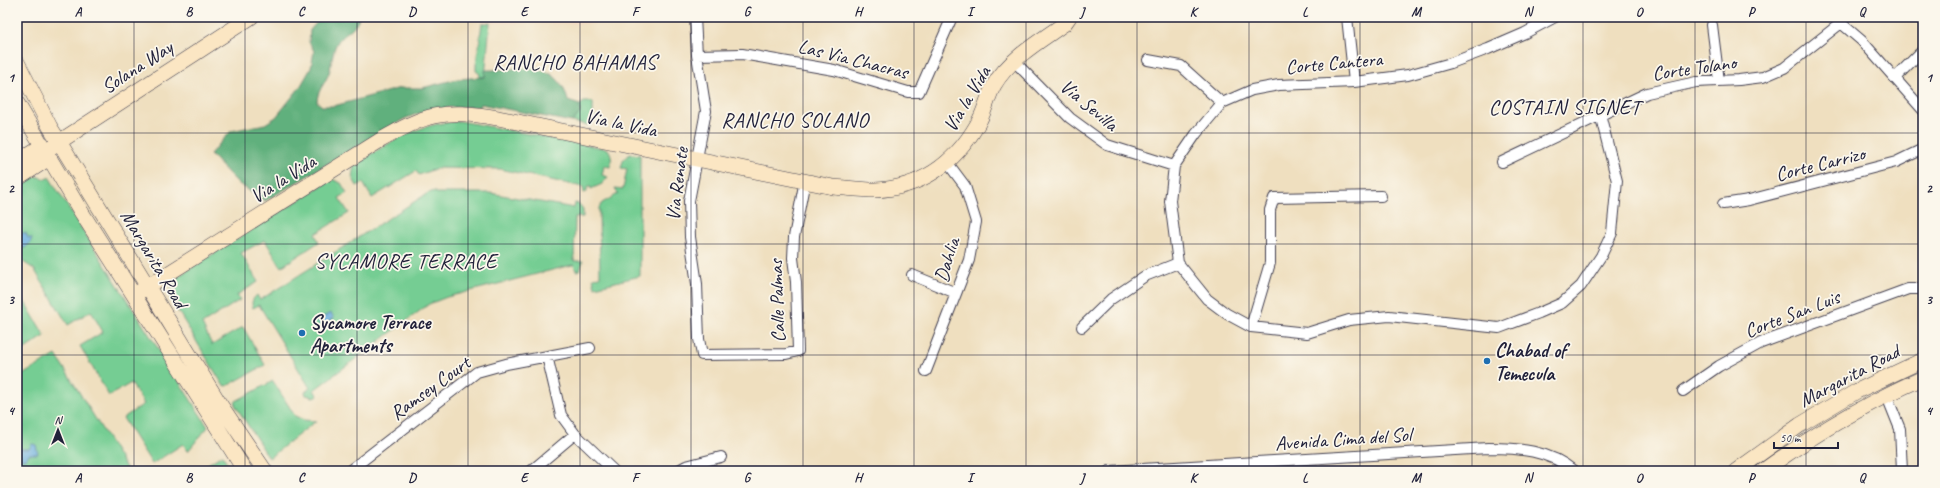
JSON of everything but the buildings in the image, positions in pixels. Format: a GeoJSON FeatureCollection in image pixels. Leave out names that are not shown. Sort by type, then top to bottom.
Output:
{"type":"FeatureCollection","features":[{"type":"Feature","properties":{"kind":"main road","name":"Solana Way"},"geometry":{"type":"LineString","coordinates":[[17,162],[37,149],[44,151],[59,142],[251,17]]}},
{"type":"Feature","properties":{"kind":"main road","name":"Via la Vida"},"geometry":{"type":"LineString","coordinates":[[134,295],[379,141],[408,124],[437,114],[472,114],[498,118],[805,180],[833,187],[868,190],[902,187],[927,178],[964,145],[978,123],[994,85],[1014,61],[1064,24],[1069,17]]}},
{"type":"Feature","properties":{"kind":"main road","name":"Margarita Road"},"geometry":{"type":"LineString","coordinates":[[17,62],[59,142],[219,403],[265,471]]}},
{"type":"Feature","properties":{"kind":"main road","name":"Margarita Road"},"geometry":{"type":"LineString","coordinates":[[17,103],[44,151],[245,471]]}},
{"type":"Feature","properties":{"kind":"main road","name":"Solana Way"},"geometry":{"type":"LineString","coordinates":[[17,178],[42,162],[44,151]]}},
{"type":"Feature","properties":{"kind":"main road","name":"Margarita Road"},"geometry":{"type":"LineString","coordinates":[[1736,471],[1800,425],[1857,391],[1923,360]]}},
{"type":"Feature","properties":{"kind":"main road","name":"Margarita Road"},"geometry":{"type":"LineString","coordinates":[[1763,471],[1804,442],[1886,394],[1923,378]]}},
{"type":"Feature","properties":{"kind":"street","name":"Via Renate"},"geometry":{"type":"LineString","coordinates":[[695,17],[697,55],[706,111],[689,202],[690,238],[697,284],[699,338],[702,355]]}},
{"type":"Feature","properties":{"kind":"street","name":"Las Via Chacras"},"geometry":{"type":"LineString","coordinates":[[697,55],[742,54],[834,70],[908,92],[919,92],[952,17]]}},
{"type":"Feature","properties":{"kind":"street"},"geometry":{"type":"LineString","coordinates":[[1347,17],[1354,82]]}},
{"type":"Feature","properties":{"kind":"street","name":"Corte Cantera"},"geometry":{"type":"LineString","coordinates":[[1178,263],[1170,201],[1174,166],[1196,134],[1222,103],[1252,90],[1279,85],[1354,82],[1408,75],[1451,63],[1525,33],[1554,17]]}},
{"type":"Feature","properties":{"kind":"street"},"geometry":{"type":"LineString","coordinates":[[1840,20],[1862,41],[1923,110]]}},
{"type":"Feature","properties":{"kind":"street","name":"Corte Tolano"},"geometry":{"type":"LineString","coordinates":[[1502,162],[1600,114],[1647,93],[1696,82],[1763,77],[1784,68],[1840,20]]}},
{"type":"Feature","properties":{"kind":"street"},"geometry":{"type":"LineString","coordinates":[[1712,25],[1719,81]]}},
{"type":"Feature","properties":{"kind":"street"},"geometry":{"type":"LineString","coordinates":[[1895,78],[1923,50]]}},
{"type":"Feature","properties":{"kind":"street"},"geometry":{"type":"LineString","coordinates":[[1148,60],[1181,66],[1222,103]]}},
{"type":"Feature","properties":{"kind":"street","name":"Via Sevilla"},"geometry":{"type":"LineString","coordinates":[[1014,61],[1070,118],[1107,145],[1174,166]]}},
{"type":"Feature","properties":{"kind":"street"},"geometry":{"type":"LineString","coordinates":[[1082,327],[1111,299],[1145,276],[1178,263],[1207,299],[1227,314],[1251,326],[1307,333],[1349,320],[1389,316],[1499,328],[1539,313],[1562,302],[1581,286],[1601,256],[1612,233],[1618,181],[1600,114]]}},
{"type":"Feature","properties":{"kind":"street","name":"Corte Carrizo"},"geometry":{"type":"LineString","coordinates":[[1723,204],[1749,200],[1896,162],[1923,149]]}},
{"type":"Feature","properties":{"kind":"street","name":"Dahlia"},"geometry":{"type":"LineString","coordinates":[[926,371],[969,260],[976,222],[965,186],[946,162]]}},
{"type":"Feature","properties":{"kind":"street","name":"Calle Palmas"},"geometry":{"type":"LineString","coordinates":[[702,355],[786,354],[798,351],[796,282],[792,258],[794,238],[805,180]]}},
{"type":"Feature","properties":{"kind":"street"},"geometry":{"type":"LineString","coordinates":[[1251,326],[1270,263],[1270,210],[1274,198],[1381,196]]}},
{"type":"Feature","properties":{"kind":"street"},"geometry":{"type":"LineString","coordinates":[[912,275],[956,293]]}},
{"type":"Feature","properties":{"kind":"street","name":"Corte San Luis"},"geometry":{"type":"LineString","coordinates":[[1683,391],[1719,366],[1762,343],[1908,289],[1923,288]]}},
{"type":"Feature","properties":{"kind":"street","name":"Ramsey Court"},"geometry":{"type":"LineString","coordinates":[[349,471],[477,372],[506,364],[590,348]]}},
{"type":"Feature","properties":{"kind":"street"},"geometry":{"type":"LineString","coordinates":[[546,356],[561,415],[575,434],[614,471]]}},
{"type":"Feature","properties":{"kind":"street"},"geometry":{"type":"LineString","coordinates":[[1886,394],[1900,429],[1902,471]]}},
{"type":"Feature","properties":{"kind":"street"},"geometry":{"type":"LineString","coordinates":[[531,471],[575,434]]}},
{"type":"Feature","properties":{"kind":"street","name":"Avenida Cima del Sol"},"geometry":{"type":"LineString","coordinates":[[1109,471],[1158,470],[1488,448],[1519,448],[1543,453],[1574,471]]}},
{"type":"Feature","properties":{"kind":"street"},"geometry":{"type":"LineString","coordinates":[[677,471],[686,466],[721,457]]}},
{"type":"Feature","properties":{"kind":"shaded area"},"geometry":{"type":"Polygon","coordinates":[[[483,17],[639,17],[638,24],[482,23],[483,17]]]}},
{"type":"Feature","properties":{"kind":"green space"},"geometry":{"type":"Polygon","coordinates":[[[322,17],[359,17],[355,25],[340,39],[335,47],[329,73],[317,98],[317,102],[322,106],[334,106],[400,88],[422,88],[457,79],[485,77],[485,70],[523,68],[546,72],[555,77],[563,87],[568,101],[580,105],[580,113],[572,122],[481,104],[480,107],[451,107],[423,112],[404,119],[265,201],[239,184],[210,154],[231,131],[265,124],[276,117],[300,87],[311,68],[314,51],[309,42],[310,30],[322,17]]]}},
{"type":"Feature","properties":{"kind":"green space"},"geometry":{"type":"Polygon","coordinates":[[[482,23],[490,23],[485,77],[479,77],[480,74],[476,71],[476,65],[482,23]]]}},
{"type":"Feature","properties":{"kind":"green space"},"geometry":{"type":"Polygon","coordinates":[[[584,102],[593,102],[593,117],[598,117],[598,119],[588,125],[572,122],[580,113],[580,105],[584,102]]]}},
{"type":"Feature","properties":{"kind":"green space"},"geometry":{"type":"Polygon","coordinates":[[[460,121],[608,149],[611,155],[611,164],[610,167],[604,166],[602,175],[608,177],[602,184],[591,189],[591,187],[587,187],[587,192],[584,193],[583,187],[500,169],[437,168],[419,175],[416,171],[372,198],[363,183],[357,186],[352,177],[354,165],[392,142],[416,130],[444,123],[460,121]]]}},
{"type":"Feature","properties":{"kind":"green space"},"geometry":{"type":"Polygon","coordinates":[[[631,154],[640,155],[640,276],[595,287],[593,278],[600,277],[599,208],[602,203],[618,194],[615,188],[623,189],[627,169],[621,168],[625,158],[631,154]]]}},
{"type":"Feature","properties":{"kind":"green space"},"geometry":{"type":"Polygon","coordinates":[[[35,176],[46,179],[49,177],[208,427],[188,451],[183,444],[152,464],[123,418],[144,404],[131,383],[109,396],[80,346],[103,332],[91,311],[68,325],[34,269],[17,258],[17,183],[35,176]]]}},
{"type":"Feature","properties":{"kind":"green space"},"geometry":{"type":"Polygon","coordinates":[[[332,179],[341,183],[347,193],[339,198],[349,213],[315,234],[319,242],[281,267],[265,240],[241,253],[258,282],[237,295],[240,300],[202,324],[212,345],[243,327],[265,365],[227,386],[223,385],[170,298],[173,284],[172,280],[332,179]]]}},
{"type":"Feature","properties":{"kind":"green space"},"geometry":{"type":"Polygon","coordinates":[[[435,191],[436,193],[490,193],[574,208],[575,203],[579,204],[583,209],[583,217],[575,217],[574,261],[583,261],[580,270],[576,271],[574,265],[572,265],[447,297],[429,304],[314,390],[318,396],[313,397],[306,395],[305,392],[310,388],[259,305],[253,308],[253,300],[257,295],[260,300],[428,193],[435,191]]]}},
{"type":"Feature","properties":{"kind":"green space"},"geometry":{"type":"Polygon","coordinates":[[[17,289],[45,336],[17,354],[17,289]]]}},
{"type":"Feature","properties":{"kind":"green space"},"geometry":{"type":"Polygon","coordinates":[[[56,355],[128,471],[17,471],[17,378],[56,355]]]}},
{"type":"Feature","properties":{"kind":"green space"},"geometry":{"type":"Polygon","coordinates":[[[273,381],[295,416],[304,420],[316,421],[269,458],[235,405],[236,401],[273,381]]]}},
{"type":"Feature","properties":{"kind":"green space"},"geometry":{"type":"Polygon","coordinates":[[[222,455],[233,471],[219,471],[215,465],[205,471],[197,471],[222,455]]]}},
{"type":"Feature","properties":{"kind":"water"},"geometry":{"type":"Polygon","coordinates":[[[19,233],[26,233],[28,238],[32,238],[30,243],[25,248],[17,247],[17,236],[19,236],[19,233]]]}},
{"type":"Feature","properties":{"kind":"water"},"geometry":{"type":"Polygon","coordinates":[[[331,313],[334,318],[321,326],[317,320],[331,313]]]}},
{"type":"Feature","properties":{"kind":"water"},"geometry":{"type":"Polygon","coordinates":[[[32,444],[36,445],[38,454],[29,454],[26,459],[21,459],[20,449],[29,449],[32,444]]]}},
{"type":"Feature","properties":{"kind":"place","name":"Sycamore Terrace Apartments"},"geometry":{"type":"Point","coordinates":[302,333]}},
{"type":"Feature","properties":{"kind":"place","name":"Chabad of Temecula"},"geometry":{"type":"Point","coordinates":[1487,361]}},
{"type":"Feature","properties":{"kind":"district","name":"RANCHO BAHAMAS"},"geometry":{"type":"Point","coordinates":[575,62]}},
{"type":"Feature","properties":{"kind":"district","name":"COSTAIN SIGNET"},"geometry":{"type":"Point","coordinates":[1565,107]}},
{"type":"Feature","properties":{"kind":"district","name":"RANCHO SOLANO"},"geometry":{"type":"Point","coordinates":[795,120]}},
{"type":"Feature","properties":{"kind":"district","name":"SYCAMORE TERRACE"},"geometry":{"type":"Point","coordinates":[406,261]}}]}
